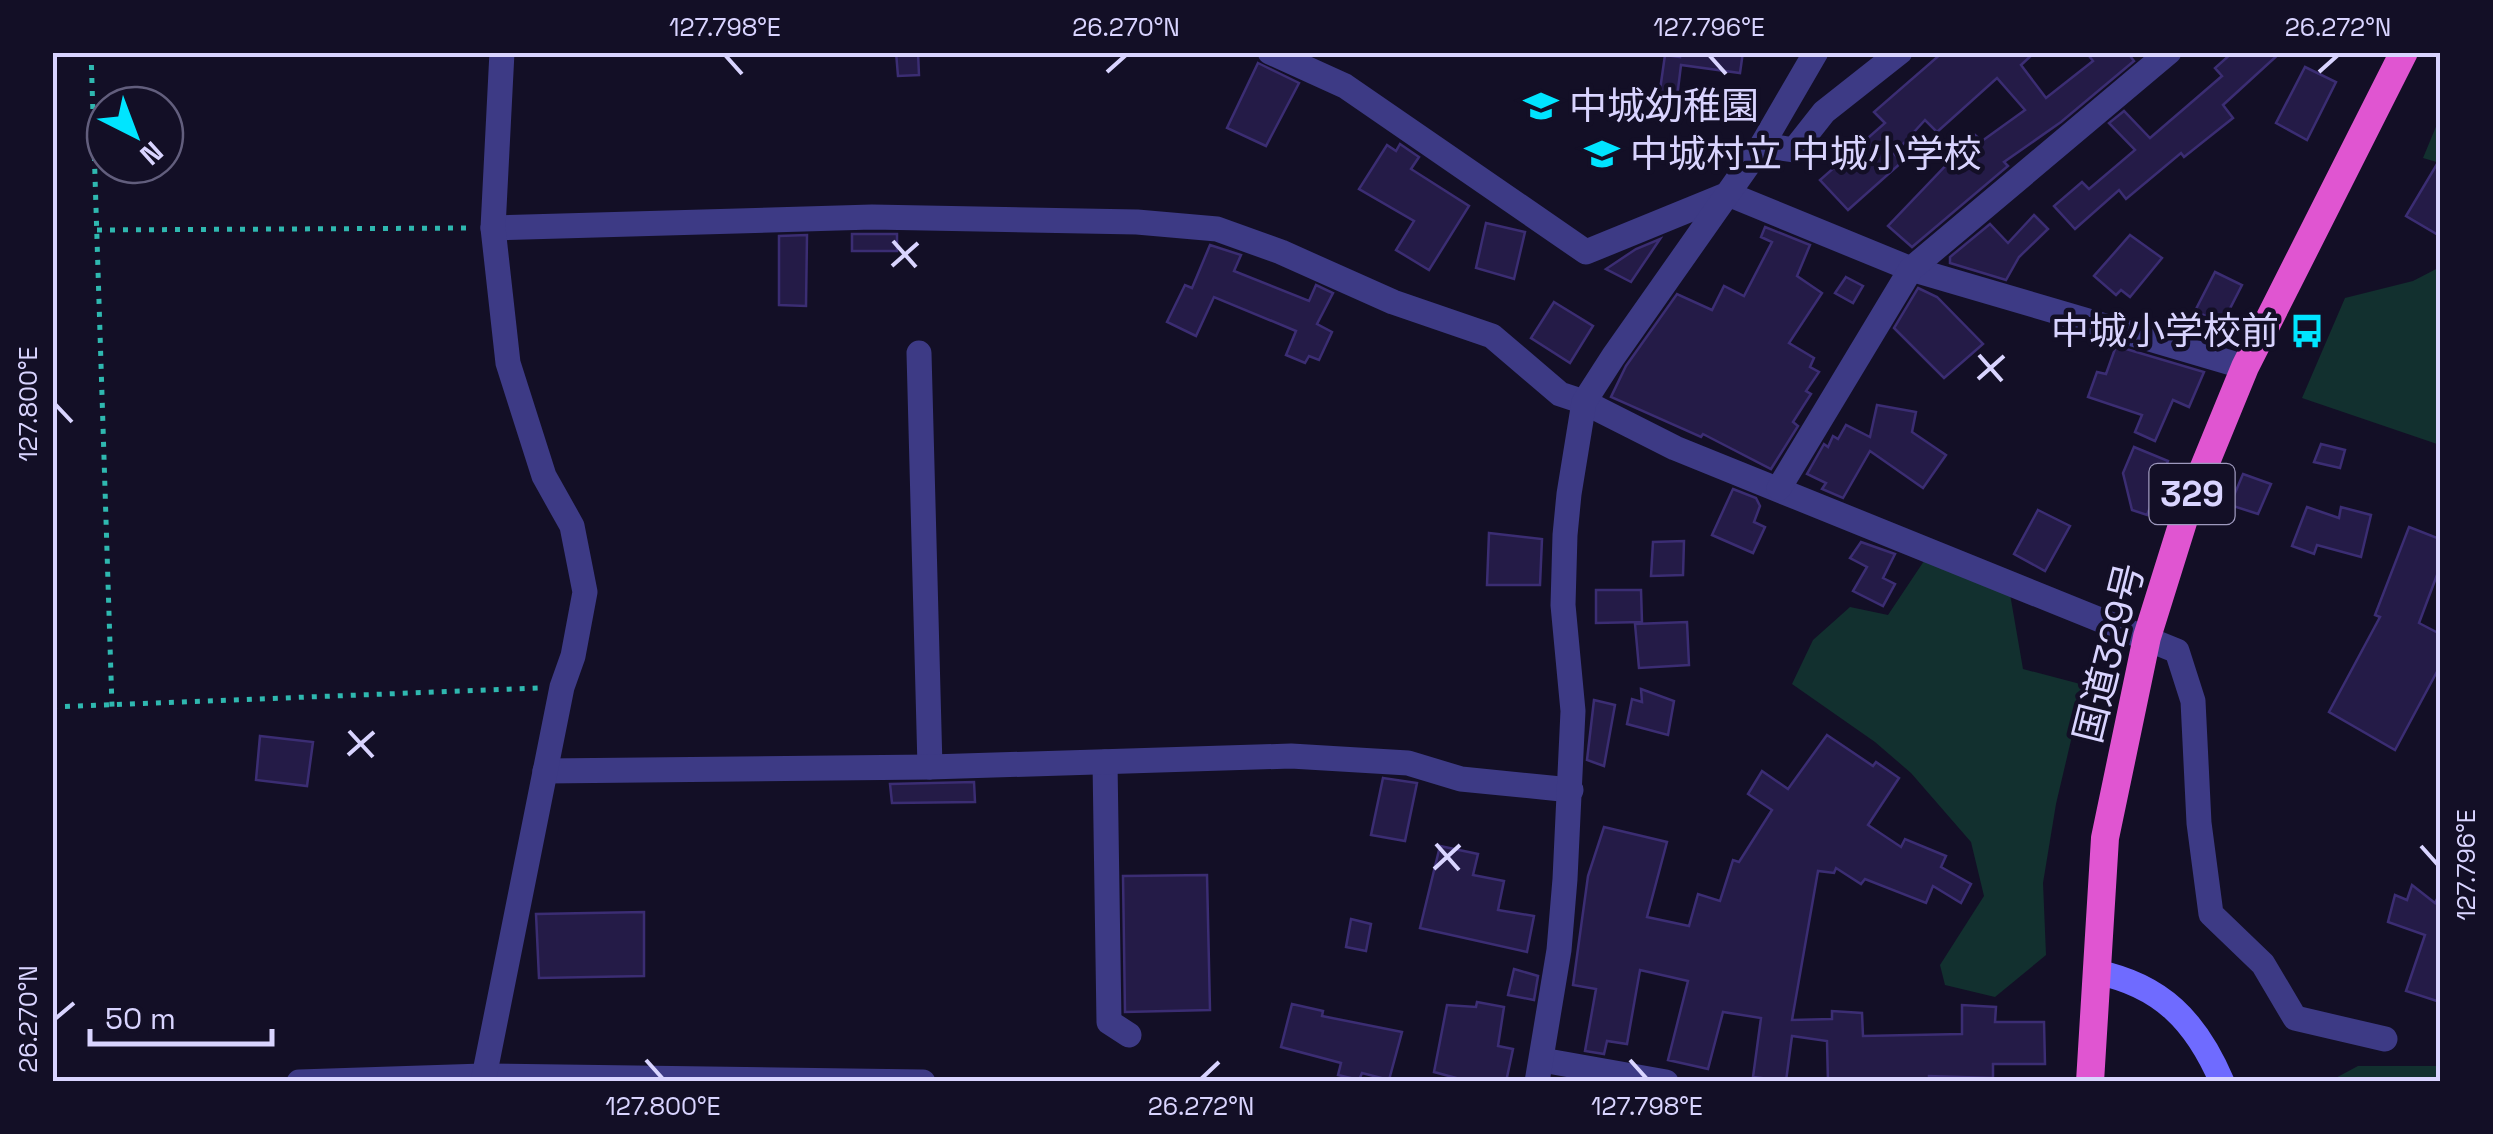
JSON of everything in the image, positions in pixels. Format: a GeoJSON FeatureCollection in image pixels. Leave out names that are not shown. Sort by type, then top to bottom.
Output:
{"type":"FeatureCollection","features":[{"type":"Feature","properties":{"kind":"highway","name":"国道329号"},"geometry":{"type":"LineString","coordinates":[[2090,1082],[2105,838],[2147,636],[2188,506],[2244,367],[2404,52]]}},
{"type":"Feature","properties":{"kind":"main road"},"geometry":{"type":"LineString","coordinates":[[2096,972],[2136,982],[2170,1005],[2190,1025],[2222,1082]]}},
{"type":"Feature","properties":{"kind":"street"},"geometry":{"type":"LineString","coordinates":[[483,1079],[562,686],[573,656],[585,592],[572,526],[544,476],[508,363],[493,228],[502,52]]}},
{"type":"Feature","properties":{"kind":"street"},"geometry":{"type":"LineString","coordinates":[[1270,52],[1345,86],[1586,252],[1728,194],[1911,269],[2244,367]]}},
{"type":"Feature","properties":{"kind":"street"},"geometry":{"type":"LineString","coordinates":[[1666,1082],[1540,1071],[1559,950],[1570,790],[1573,711],[1564,604],[1568,494],[1584,402],[1762,144],[1816,52]]}},
{"type":"Feature","properties":{"kind":"street"},"geometry":{"type":"LineString","coordinates":[[1762,144],[1794,150],[1824,112],[1900,52]]}},
{"type":"Feature","properties":{"kind":"street"},"geometry":{"type":"LineString","coordinates":[[1779,488],[1911,269],[2168,52]]}},
{"type":"Feature","properties":{"kind":"street"},"geometry":{"type":"LineString","coordinates":[[493,228],[872,217],[1137,222],[1217,229],[1282,252],[1393,302],[1492,336],[1560,394],[1675,448],[2177,651],[2193,701],[2199,822],[2211,914],[2263,964],[2295,1018],[2384,1039]]}},
{"type":"Feature","properties":{"kind":"street"},"geometry":{"type":"LineString","coordinates":[[920,353],[930,767]]}},
{"type":"Feature","properties":{"kind":"street"},"geometry":{"type":"LineString","coordinates":[[545,771],[930,767],[1291,756],[1408,763],[1461,779],[1570,790]]}},
{"type":"Feature","properties":{"kind":"street"},"geometry":{"type":"LineString","coordinates":[[1105,762],[1109,1022],[1130,1035]]}},
{"type":"Feature","properties":{"kind":"street"},"geometry":{"type":"LineString","coordinates":[[299,1082],[923,1082]]}},
{"type":"Feature","properties":{"kind":"path"},"geometry":{"type":"LineString","coordinates":[[91,52],[112,707]]}},
{"type":"Feature","properties":{"kind":"path"},"geometry":{"type":"LineString","coordinates":[[97,230],[493,228]]}},
{"type":"Feature","properties":{"kind":"path"},"geometry":{"type":"LineString","coordinates":[[52,707],[562,686]]}},
{"type":"Feature","properties":{"kind":"green space"},"geometry":{"type":"Polygon","coordinates":[[[2440,117],[2440,163],[2423,158],[2440,117]]]}},
{"type":"Feature","properties":{"kind":"green space"},"geometry":{"type":"Polygon","coordinates":[[[2440,267],[2440,445],[2302,398],[2345,298],[2413,281],[2440,267]]]}},
{"type":"Feature","properties":{"kind":"green space"},"geometry":{"type":"Polygon","coordinates":[[[1924,561],[2010,594],[2023,669],[2084,685],[2056,804],[2043,883],[2046,955],[1995,997],[1945,985],[1940,965],[1984,896],[1971,842],[1911,773],[1875,742],[1792,684],[1813,640],[1850,607],[1888,615],[1924,561]]]}},
{"type":"Feature","properties":{"kind":"green space"},"geometry":{"type":"Polygon","coordinates":[[[2358,1066],[2440,1066],[2440,1081],[2330,1081],[2358,1066]]]}},
{"type":"Feature","properties":{"kind":"building"},"geometry":{"type":"Polygon","coordinates":[[[896,52],[918,52],[919,75],[898,76],[896,52]]]}},
{"type":"Feature","properties":{"kind":"building"},"geometry":{"type":"Polygon","coordinates":[[[1680,52],[1743,52],[1740,73],[1681,65],[1675,114],[1657,111],[1665,55],[1680,57],[1680,52]]]}},
{"type":"Feature","properties":{"kind":"building"},"geometry":{"type":"Polygon","coordinates":[[[1943,52],[2035,52],[2021,65],[2046,98],[2093,61],[2086,52],[2127,52],[2134,61],[2061,122],[2004,162],[2008,166],[1912,247],[1888,226],[1975,135],[1982,141],[2025,110],[1997,78],[1937,132],[1925,120],[1894,154],[1902,162],[1848,210],[1820,180],[1885,123],[1874,112],[1943,52]]]}},
{"type":"Feature","properties":{"kind":"building"},"geometry":{"type":"Polygon","coordinates":[[[2233,52],[2281,52],[2223,105],[2233,118],[2184,157],[2181,153],[2126,199],[2119,190],[2075,229],[2054,206],[2082,182],[2089,189],[2135,150],[2109,123],[2124,111],[2150,138],[2222,76],[2215,68],[2233,52]]]}},
{"type":"Feature","properties":{"kind":"building"},"geometry":{"type":"Polygon","coordinates":[[[1258,63],[1299,83],[1266,146],[1227,128],[1258,63]]]}},
{"type":"Feature","properties":{"kind":"building"},"geometry":{"type":"Polygon","coordinates":[[[2305,67],[2336,82],[2307,140],[2276,123],[2305,67]]]}},
{"type":"Feature","properties":{"kind":"building"},"geometry":{"type":"Polygon","coordinates":[[[1400,144],[1419,157],[1411,169],[1469,206],[1429,270],[1396,250],[1414,221],[1359,189],[1387,145],[1396,151],[1400,144]]]}},
{"type":"Feature","properties":{"kind":"building"},"geometry":{"type":"Polygon","coordinates":[[[2440,159],[2440,236],[2406,216],[2440,159]]]}},
{"type":"Feature","properties":{"kind":"building"},"geometry":{"type":"Polygon","coordinates":[[[2034,215],[2048,229],[2019,257],[2006,280],[1950,263],[1950,257],[1990,224],[2008,243],[2034,215]]]}},
{"type":"Feature","properties":{"kind":"building"},"geometry":{"type":"Polygon","coordinates":[[[1486,223],[1525,232],[1514,279],[1476,268],[1486,223]]]}},
{"type":"Feature","properties":{"kind":"building"},"geometry":{"type":"Polygon","coordinates":[[[1765,227],[1810,245],[1797,276],[1822,293],[1789,343],[1814,358],[1810,367],[1819,372],[1806,391],[1811,394],[1793,422],[1798,426],[1771,469],[1703,434],[1701,437],[1611,397],[1626,366],[1677,294],[1712,310],[1724,286],[1744,296],[1772,242],[1761,237],[1765,227]]]}},
{"type":"Feature","properties":{"kind":"building"},"geometry":{"type":"Polygon","coordinates":[[[852,234],[897,234],[897,251],[852,251],[852,234]]]}},
{"type":"Feature","properties":{"kind":"building"},"geometry":{"type":"Polygon","coordinates":[[[807,235],[806,306],[779,305],[779,236],[807,235]]]}},
{"type":"Feature","properties":{"kind":"building"},"geometry":{"type":"Polygon","coordinates":[[[2130,235],[2162,258],[2130,297],[2121,290],[2116,295],[2094,276],[2130,235]]]}},
{"type":"Feature","properties":{"kind":"building"},"geometry":{"type":"Polygon","coordinates":[[[1660,239],[1631,282],[1606,269],[1636,249],[1660,239]]]}},
{"type":"Feature","properties":{"kind":"building"},"geometry":{"type":"Polygon","coordinates":[[[1210,245],[1241,255],[1234,271],[1309,301],[1316,285],[1333,293],[1317,324],[1332,332],[1319,360],[1309,356],[1305,363],[1286,355],[1296,331],[1214,297],[1196,336],[1167,322],[1185,285],[1192,288],[1210,245]]]}},
{"type":"Feature","properties":{"kind":"building"},"geometry":{"type":"Polygon","coordinates":[[[2215,272],[2242,285],[2222,324],[2195,311],[2215,272]]]}},
{"type":"Feature","properties":{"kind":"building"},"geometry":{"type":"Polygon","coordinates":[[[1846,277],[1863,286],[1853,303],[1835,293],[1846,277]]]}},
{"type":"Feature","properties":{"kind":"building"},"geometry":{"type":"Polygon","coordinates":[[[1918,288],[1937,297],[1983,344],[1944,378],[1894,328],[1918,288]]]}},
{"type":"Feature","properties":{"kind":"building"},"geometry":{"type":"Polygon","coordinates":[[[1554,302],[1593,326],[1570,363],[1531,338],[1554,302]]]}},
{"type":"Feature","properties":{"kind":"building"},"geometry":{"type":"Polygon","coordinates":[[[2116,346],[2204,372],[2189,407],[2173,400],[2155,441],[2135,432],[2142,415],[2088,397],[2097,372],[2106,374],[2116,346]]]}},
{"type":"Feature","properties":{"kind":"building"},"geometry":{"type":"Polygon","coordinates":[[[1877,405],[1916,412],[1912,432],[1946,455],[1923,488],[1870,451],[1843,498],[1822,489],[1826,483],[1807,474],[1824,444],[1828,447],[1833,436],[1838,439],[1846,425],[1870,437],[1877,405]]]}},
{"type":"Feature","properties":{"kind":"building"},"geometry":{"type":"Polygon","coordinates":[[[2321,444],[2345,450],[2340,468],[2314,462],[2321,444]]]}},
{"type":"Feature","properties":{"kind":"building"},"geometry":{"type":"Polygon","coordinates":[[[2134,447],[2168,461],[2147,515],[2132,510],[2123,473],[2134,447]]]}},
{"type":"Feature","properties":{"kind":"building"},"geometry":{"type":"Polygon","coordinates":[[[2243,474],[2271,484],[2258,514],[2230,505],[2243,474]]]}},
{"type":"Feature","properties":{"kind":"building"},"geometry":{"type":"Polygon","coordinates":[[[1733,489],[1756,498],[1760,506],[1754,522],[1765,527],[1753,553],[1712,535],[1733,489]]]}},
{"type":"Feature","properties":{"kind":"building"},"geometry":{"type":"Polygon","coordinates":[[[2307,507],[2339,518],[2341,507],[2371,515],[2361,557],[2317,545],[2314,554],[2292,546],[2307,507]]]}},
{"type":"Feature","properties":{"kind":"building"},"geometry":{"type":"Polygon","coordinates":[[[2038,510],[2070,526],[2045,571],[2014,554],[2038,510]]]}},
{"type":"Feature","properties":{"kind":"building"},"geometry":{"type":"Polygon","coordinates":[[[2409,527],[2440,539],[2440,567],[2419,623],[2440,634],[2440,666],[2395,750],[2329,712],[2380,617],[2375,615],[2409,527]]]}},
{"type":"Feature","properties":{"kind":"building"},"geometry":{"type":"Polygon","coordinates":[[[1489,533],[1542,539],[1540,585],[1487,585],[1489,533]]]}},
{"type":"Feature","properties":{"kind":"building"},"geometry":{"type":"Polygon","coordinates":[[[1684,541],[1683,575],[1651,576],[1653,542],[1684,541]]]}},
{"type":"Feature","properties":{"kind":"building"},"geometry":{"type":"Polygon","coordinates":[[[1861,542],[1895,554],[1883,578],[1895,584],[1883,606],[1853,591],[1867,567],[1850,558],[1861,542]]]}},
{"type":"Feature","properties":{"kind":"building"},"geometry":{"type":"Polygon","coordinates":[[[1596,590],[1641,590],[1642,622],[1596,623],[1596,590]]]}},
{"type":"Feature","properties":{"kind":"building"},"geometry":{"type":"Polygon","coordinates":[[[1687,622],[1689,665],[1639,668],[1635,624],[1687,622]]]}},
{"type":"Feature","properties":{"kind":"building"},"geometry":{"type":"Polygon","coordinates":[[[1641,689],[1674,701],[1668,735],[1627,724],[1632,699],[1642,702],[1641,689]]]}},
{"type":"Feature","properties":{"kind":"building"},"geometry":{"type":"Polygon","coordinates":[[[1594,700],[1615,705],[1604,766],[1587,760],[1594,700]]]}},
{"type":"Feature","properties":{"kind":"building"},"geometry":{"type":"Polygon","coordinates":[[[1827,735],[1873,766],[1876,762],[1899,778],[1868,825],[1901,847],[1905,839],[1946,856],[1941,867],[1971,884],[1961,903],[1933,886],[1926,903],[1865,879],[1861,884],[1836,868],[1834,873],[1818,871],[1792,1020],[1832,1019],[1832,1011],[1862,1013],[1863,1036],[1962,1034],[1962,1005],[1996,1007],[1995,1022],[2044,1022],[2045,1064],[1993,1064],[1993,1078],[1929,1076],[1828,1082],[1827,1041],[1792,1036],[1786,1081],[1753,1077],[1761,1018],[1723,1012],[1708,1069],[1668,1060],[1688,981],[1640,970],[1627,1044],[1607,1041],[1604,1054],[1585,1051],[1596,989],[1573,985],[1588,876],[1604,827],[1667,842],[1647,917],[1689,926],[1698,894],[1720,901],[1733,860],[1739,862],[1772,810],[1748,794],[1762,771],[1788,789],[1827,735]]]}},
{"type":"Feature","properties":{"kind":"building"},"geometry":{"type":"Polygon","coordinates":[[[260,736],[313,742],[307,786],[256,780],[260,736]]]}},
{"type":"Feature","properties":{"kind":"building"},"geometry":{"type":"Polygon","coordinates":[[[1383,778],[1417,783],[1405,841],[1371,835],[1383,778]]]}},
{"type":"Feature","properties":{"kind":"building"},"geometry":{"type":"Polygon","coordinates":[[[974,782],[975,802],[892,803],[890,784],[974,782]]]}},
{"type":"Feature","properties":{"kind":"building"},"geometry":{"type":"Polygon","coordinates":[[[1440,846],[1478,854],[1473,875],[1504,881],[1498,910],[1534,916],[1527,952],[1420,928],[1440,846]]]}},
{"type":"Feature","properties":{"kind":"building"},"geometry":{"type":"Polygon","coordinates":[[[1207,875],[1210,1010],[1125,1012],[1123,876],[1207,875]]]}},
{"type":"Feature","properties":{"kind":"building"},"geometry":{"type":"Polygon","coordinates":[[[2412,885],[2435,903],[2440,899],[2440,1002],[2406,991],[2425,935],[2388,922],[2395,895],[2407,900],[2412,885]]]}},
{"type":"Feature","properties":{"kind":"building"},"geometry":{"type":"Polygon","coordinates":[[[644,912],[644,976],[539,978],[536,914],[644,912]]]}},
{"type":"Feature","properties":{"kind":"building"},"geometry":{"type":"Polygon","coordinates":[[[1351,919],[1371,924],[1366,951],[1346,947],[1351,919]]]}},
{"type":"Feature","properties":{"kind":"building"},"geometry":{"type":"Polygon","coordinates":[[[1514,969],[1538,976],[1534,1000],[1508,995],[1514,969]]]}},
{"type":"Feature","properties":{"kind":"building"},"geometry":{"type":"Polygon","coordinates":[[[1477,1002],[1504,1007],[1498,1046],[1513,1049],[1506,1082],[1471,1082],[1434,1072],[1447,1005],[1476,1007],[1477,1002]]]}},
{"type":"Feature","properties":{"kind":"building"},"geometry":{"type":"Polygon","coordinates":[[[1292,1004],[1323,1011],[1322,1016],[1402,1032],[1389,1080],[1362,1073],[1359,1080],[1338,1075],[1341,1063],[1281,1047],[1292,1004]]]}},
{"type":"Feature","properties":{"kind":"place","name":"中城幼稚園"},"geometry":{"type":"Point","coordinates":[1541,106]}},
{"type":"Feature","properties":{"kind":"place","name":"中城村立 中城小学校"},"geometry":{"type":"Point","coordinates":[1602,154]}},
{"type":"Feature","properties":{"kind":"place","name":"中城小学校前"},"geometry":{"type":"Point","coordinates":[2307,331]}}]}
